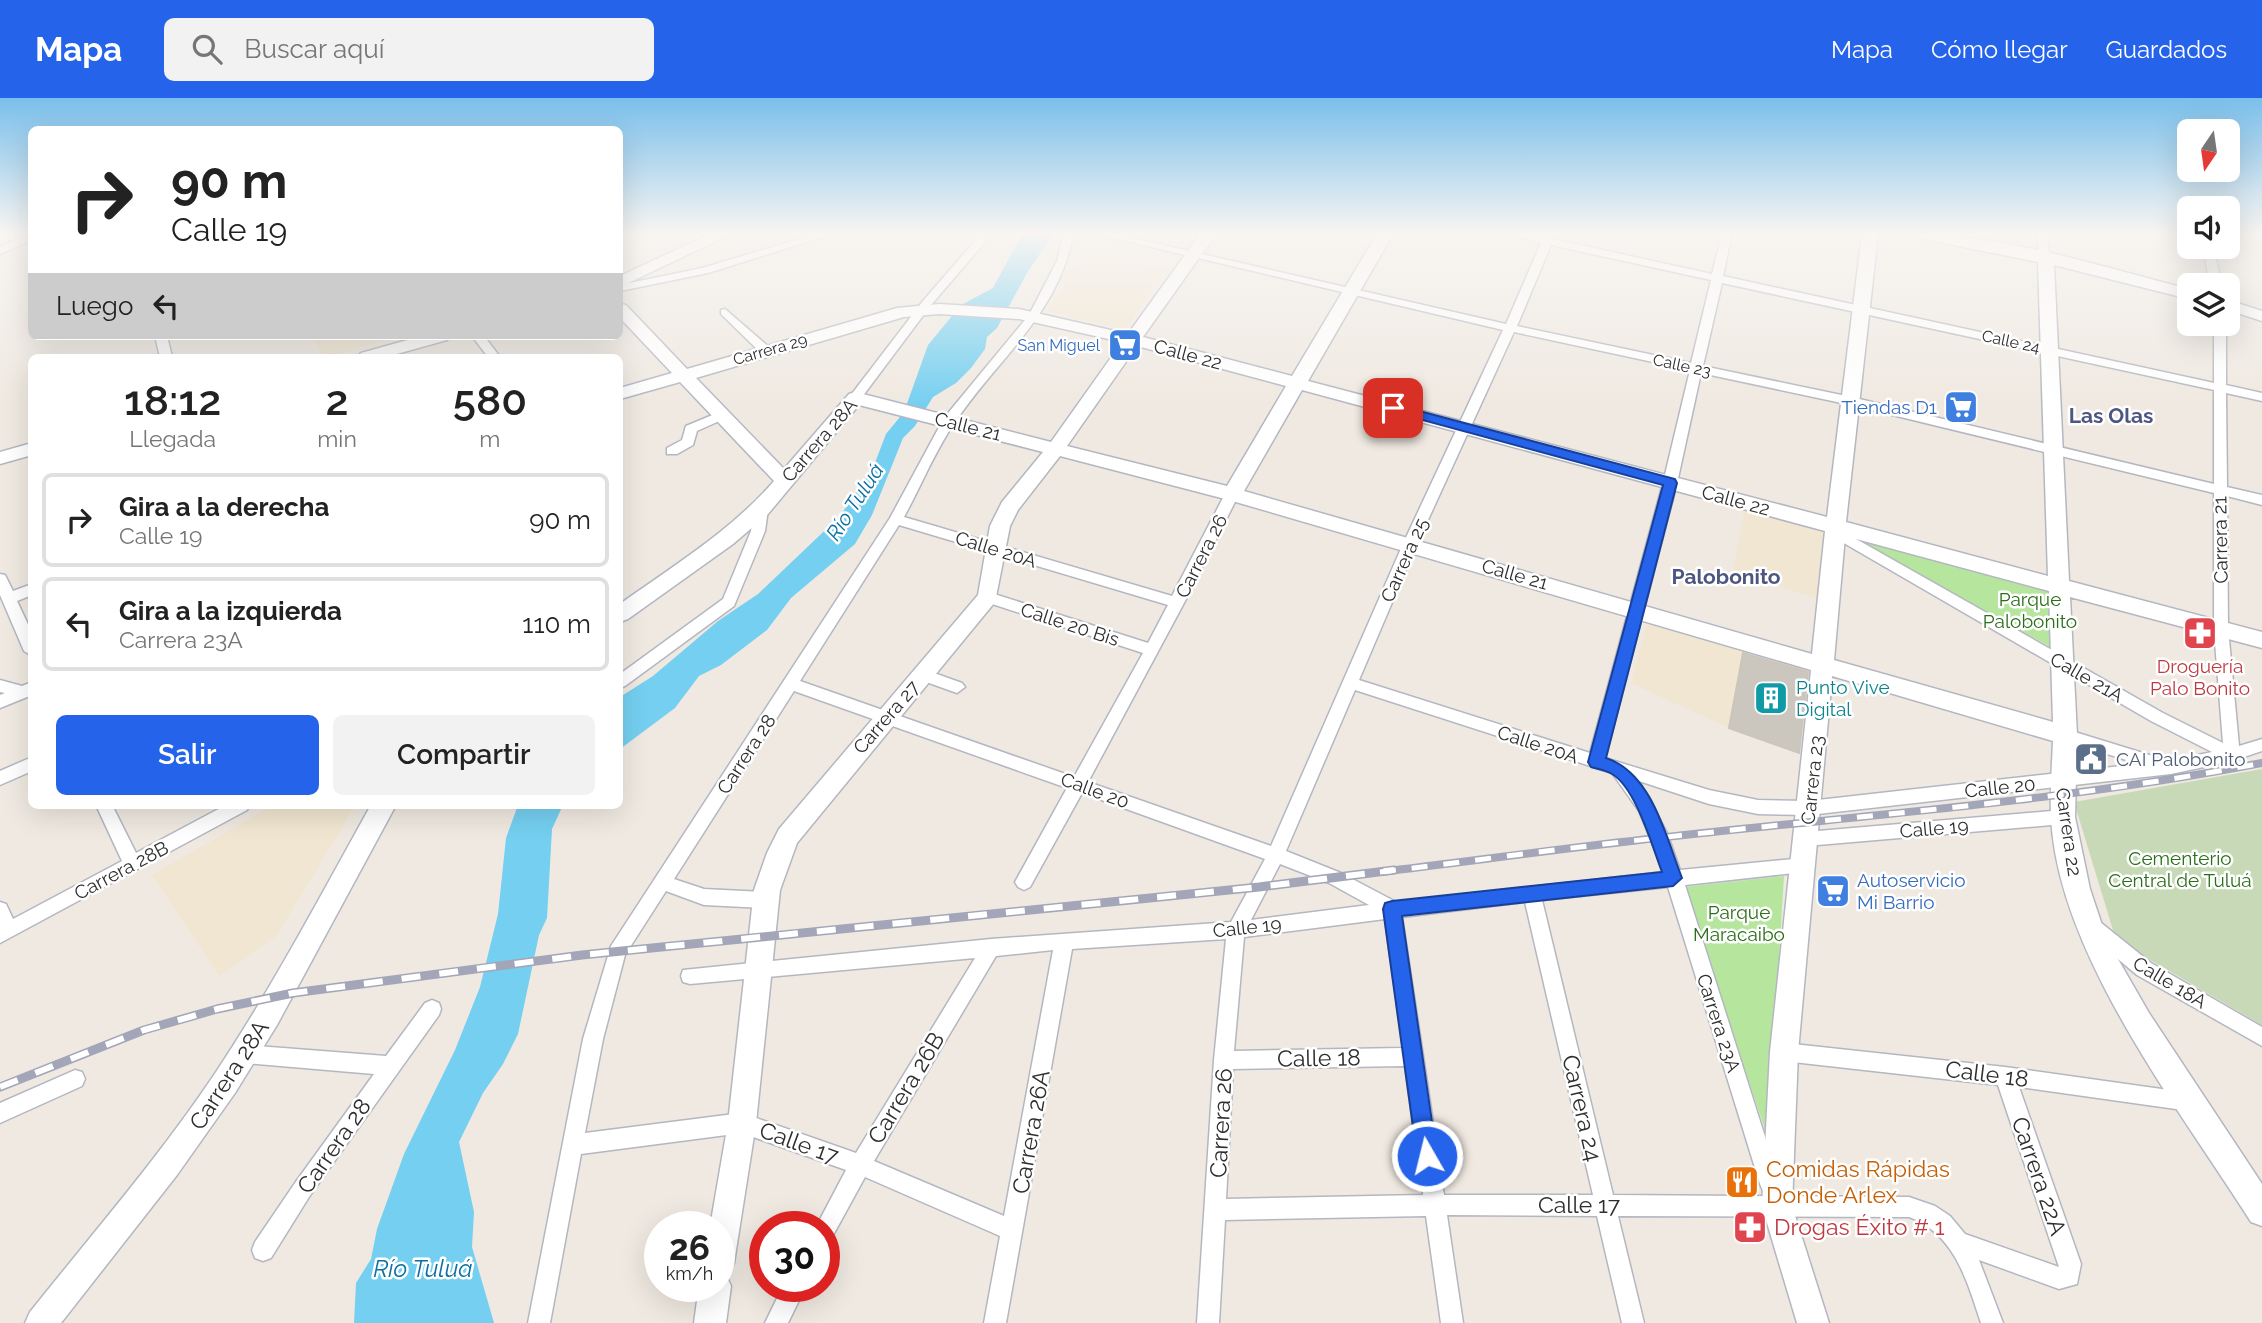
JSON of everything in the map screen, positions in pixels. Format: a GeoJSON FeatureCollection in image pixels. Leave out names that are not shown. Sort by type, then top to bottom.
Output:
{"type":"FeatureCollection","features":[{"type":"Feature","properties":{"kind":"street","name":"Carrera 28A"},"geometry":{"type":"LineString","coordinates":[[623,612],[726,539],[761,509],[783,479],[855,398],[937,291]]}},
{"type":"Feature","properties":{"kind":"street","name":"Carrera 28"},"geometry":{"type":"LineString","coordinates":[[539,1323],[593,1039],[617,952],[896,519],[940,419],[1026,315],[1042,291]]}},
{"type":"Feature","properties":{"kind":"street","name":"Carrera 27"},"geometry":{"type":"LineString","coordinates":[[728,1211],[742,1123],[766,900],[771,874],[788,836],[988,597],[1000,526],[1009,507],[1056,447],[1167,291]]}},
{"type":"Feature","properties":{"kind":"street","name":"Carrera 26"},"geometry":{"type":"LineString","coordinates":[[1024,882],[1152,650],[1232,494],[1352,291]]}},
{"type":"Feature","properties":{"kind":"street","name":"Calle 23"},"geometry":{"type":"LineString","coordinates":[[1353,291],[1510,328],[1851,401],[2262,500]]}},
{"type":"Feature","properties":{"kind":"street","name":"Carrera 25"},"geometry":{"type":"LineString","coordinates":[[1259,887],[1276,855],[1410,544],[1526,291]]}},
{"type":"Feature","properties":{"kind":"street"},"geometry":{"type":"LineString","coordinates":[[1596,762],[1639,610],[1716,291]]}},
{"type":"Feature","properties":{"kind":"street","name":"Calle 24"},"geometry":{"type":"LineString","coordinates":[[1782,291],[2262,397]]}},
{"type":"Feature","properties":{"kind":"street","name":"Carrera 23"},"geometry":{"type":"LineString","coordinates":[[1813,1323],[1777,1206],[1784,1052],[1835,529],[1864,291]]}},
{"type":"Feature","properties":{"kind":"street","name":"Carrera 22"},"geometry":{"type":"LineString","coordinates":[[2047,291],[2065,735],[2061,780],[2063,817],[2085,919],[2106,968],[2262,1210]]}},
{"type":"Feature","properties":{"kind":"street","name":"Calle 22"},"geometry":{"type":"LineString","coordinates":[[922,309],[1026,315],[1134,340],[1835,529],[2262,640]]}},
{"type":"Feature","properties":{"kind":"street","name":"Carrera 29"},"geometry":{"type":"LineString","coordinates":[[623,393],[889,315],[922,309]]}},
{"type":"Feature","properties":{"kind":"street"},"geometry":{"type":"LineString","coordinates":[[2240,309],[2262,316]]}},
{"type":"Feature","properties":{"kind":"street"},"geometry":{"type":"LineString","coordinates":[[623,312],[783,479]]}},
{"type":"Feature","properties":{"kind":"street"},"geometry":{"type":"LineString","coordinates":[[726,312],[766,351]]}},
{"type":"Feature","properties":{"kind":"street","name":"Carrera 21"},"geometry":{"type":"LineString","coordinates":[[2220,336],[2218,489],[2221,629],[2232,755]]}},
{"type":"Feature","properties":{"kind":"street"},"geometry":{"type":"LineString","coordinates":[[378,354],[427,340]]}},
{"type":"Feature","properties":{"kind":"street"},"geometry":{"type":"LineString","coordinates":[[481,340],[492,354]]}},
{"type":"Feature","properties":{"kind":"street","name":"Calle 21"},"geometry":{"type":"LineString","coordinates":[[855,398],[1056,447],[1232,494],[1824,663],[2171,767]]}},
{"type":"Feature","properties":{"kind":"street"},"geometry":{"type":"LineString","coordinates":[[672,451],[688,442],[691,429],[722,415]]}},
{"type":"Feature","properties":{"kind":"street"},"geometry":{"type":"LineString","coordinates":[[0,458],[28,450]]}},
{"type":"Feature","properties":{"kind":"street"},"geometry":{"type":"LineString","coordinates":[[623,680],[729,601],[758,531],[761,509]]}},
{"type":"Feature","properties":{"kind":"street","name":"Calle 20A"},"geometry":{"type":"LineString","coordinates":[[896,519],[1177,603]]}},
{"type":"Feature","properties":{"kind":"street","name":"Calle 21A"},"geometry":{"type":"LineString","coordinates":[[1835,529],[2157,717],[2232,755]]}},
{"type":"Feature","properties":{"kind":"street"},"geometry":{"type":"LineString","coordinates":[[0,579],[28,642]]}},
{"type":"Feature","properties":{"kind":"street"},"geometry":{"type":"LineString","coordinates":[[9,598],[28,591]]}},
{"type":"Feature","properties":{"kind":"street","name":"Calle 20 Bis"},"geometry":{"type":"LineString","coordinates":[[988,597],[1152,650]]}},
{"type":"Feature","properties":{"kind":"street"},"geometry":{"type":"LineString","coordinates":[[923,675],[957,687]]}},
{"type":"Feature","properties":{"kind":"street","name":"Calle 20A"},"geometry":{"type":"LineString","coordinates":[[1350,683],[1596,762],[1738,804],[1778,809],[1809,807]]}},
{"type":"Feature","properties":{"kind":"street","name":"Calle 20"},"geometry":{"type":"LineString","coordinates":[[792,684],[1276,855],[1335,878],[1392,909]]}},
{"type":"Feature","properties":{"kind":"street"},"geometry":{"type":"LineString","coordinates":[[0,686],[27,690]]}},
{"type":"Feature","properties":{"kind":"street"},"geometry":{"type":"LineString","coordinates":[[0,702],[27,690]]}},
{"type":"Feature","properties":{"kind":"street","name":"Calle 20"},"geometry":{"type":"LineString","coordinates":[[1809,807],[2171,767],[2232,755],[2262,745]]}},
{"type":"Feature","properties":{"kind":"street"},"geometry":{"type":"LineString","coordinates":[[0,778],[28,764]]}},
{"type":"Feature","properties":{"kind":"street","name":"Carrera 23A"},"geometry":{"type":"LineString","coordinates":[[1617,768],[1628,778],[1648,814],[1673,878],[1777,1206]]}},
{"type":"Feature","properties":{"kind":"street"},"geometry":{"type":"LineString","coordinates":[[106,809],[132,864]]}},
{"type":"Feature","properties":{"kind":"street","name":"Carrera 28B"},"geometry":{"type":"LineString","coordinates":[[4,932],[234,809]]}},
{"type":"Feature","properties":{"kind":"street","name":"Carrera 28A"},"geometry":{"type":"LineString","coordinates":[[41,1323],[167,1165],[244,1054],[379,809]]}},
{"type":"Feature","properties":{"kind":"street","name":"Calle 19"},"geometry":{"type":"LineString","coordinates":[[690,976],[991,947],[1236,930],[1392,909],[1673,878],[1805,852],[2063,817]]}},
{"type":"Feature","properties":{"kind":"street"},"geometry":{"type":"LineString","coordinates":[[662,881],[704,897],[766,900]]}},
{"type":"Feature","properties":{"kind":"street","name":"Carrera 26"},"geometry":{"type":"LineString","coordinates":[[1208,1323],[1224,1060],[1236,930],[1259,887]]}},
{"type":"Feature","properties":{"kind":"street","name":"Carrera 24"},"geometry":{"type":"LineString","coordinates":[[1532,893],[1633,1323]]}},
{"type":"Feature","properties":{"kind":"street"},"geometry":{"type":"LineString","coordinates":[[1392,909],[1452,1323]]}},
{"type":"Feature","properties":{"kind":"street"},"geometry":{"type":"LineString","coordinates":[[0,910],[4,932]]}},
{"type":"Feature","properties":{"kind":"street","name":"Calle 18A"},"geometry":{"type":"LineString","coordinates":[[2085,919],[2110,944],[2144,969],[2262,1037]]}},
{"type":"Feature","properties":{"kind":"street","name":"Carrera 26A"},"geometry":{"type":"LineString","coordinates":[[995,1323],[1064,941]]}},
{"type":"Feature","properties":{"kind":"street","name":"Carrera 26B"},"geometry":{"type":"LineString","coordinates":[[835,1211],[991,947]]}},
{"type":"Feature","properties":{"kind":"street","name":"Carrera 28"},"geometry":{"type":"LineString","coordinates":[[263,1250],[432,1009]]}},
{"type":"Feature","properties":{"kind":"street","name":"Calle 18"},"geometry":{"type":"LineString","coordinates":[[1784,1052],[2005,1076],[2190,1101]]}},
{"type":"Feature","properties":{"kind":"street"},"geometry":{"type":"LineString","coordinates":[[244,1054],[390,1066]]}},
{"type":"Feature","properties":{"kind":"street","name":"Calle 18"},"geometry":{"type":"LineString","coordinates":[[1224,1060],[1413,1056]]}},
{"type":"Feature","properties":{"kind":"street","name":"Carrera 22A"},"geometry":{"type":"LineString","coordinates":[[1958,1242],[2059,1278],[2069,1276],[2070,1264],[2005,1076]]}},
{"type":"Feature","properties":{"kind":"street"},"geometry":{"type":"LineString","coordinates":[[0,1113],[75,1079]]}},
{"type":"Feature","properties":{"kind":"street","name":"Calle 17"},"geometry":{"type":"LineString","coordinates":[[572,1144],[742,1123],[860,1165],[1013,1231]]}},
{"type":"Feature","properties":{"kind":"street","name":"Calle 17"},"geometry":{"type":"LineString","coordinates":[[1216,1210],[1434,1205],[1909,1207],[1940,1219],[1958,1242]]}},
{"type":"Feature","properties":{"kind":"street"},"geometry":{"type":"LineString","coordinates":[[1958,1242],[1992,1323]]}},
{"type":"Feature","properties":{"kind":"street"},"geometry":{"type":"LineString","coordinates":[[710,1323],[713,1302]]}},
{"type":"Feature","properties":{"kind":"street"},"geometry":{"type":"LineString","coordinates":[[776,1323],[787,1302]]}},
{"type":"Feature","properties":{"kind":"shaded area"},"geometry":{"type":"Polygon","coordinates":[[[1060,291],[1152,291],[1125,330],[1047,311],[1060,291]]]}},
{"type":"Feature","properties":{"kind":"shaded area"},"geometry":{"type":"Polygon","coordinates":[[[314,340],[384,340],[338,354],[321,354],[314,340]]]}},
{"type":"Feature","properties":{"kind":"shaded area"},"geometry":{"type":"Polygon","coordinates":[[[1745,509],[1824,531],[1819,599],[1733,571],[1745,509]]]}},
{"type":"Feature","properties":{"kind":"shaded area"},"geometry":{"type":"Polygon","coordinates":[[[1647,623],[1744,650],[1729,728],[1631,683],[1647,623]]]}},
{"type":"Feature","properties":{"kind":"shaded area"},"geometry":{"type":"Polygon","coordinates":[[[267,809],[354,809],[276,936],[219,976],[152,875],[267,809]]]}},
{"type":"Feature","properties":{"kind":"green space","name":"Parque Palobonito"},"geometry":{"type":"Polygon","coordinates":[[[1852,537],[2053,592],[2054,649],[1852,537]]]}},
{"type":"Feature","properties":{"kind":"green space","name":"Cementerio Central de Tuluá"},"geometry":{"type":"Polygon","coordinates":[[[2262,769],[2262,1025],[2116,940],[2074,802],[2262,769]]]}},
{"type":"Feature","properties":{"kind":"green space","name":"Parque Maracaibo"},"geometry":{"type":"Polygon","coordinates":[[[1784,876],[1768,1138],[1683,887],[1784,876]]]}},
{"type":"Feature","properties":{"kind":"water","name":"Río Tuluá"},"geometry":{"type":"Polygon","coordinates":[[[987,291],[1017,291],[997,328],[987,337],[985,349],[971,368],[956,383],[933,397],[915,426],[903,438],[872,515],[855,544],[791,598],[767,630],[721,665],[699,676],[675,708],[623,747],[623,695],[653,676],[718,621],[758,594],[840,516],[873,468],[886,434],[904,412],[928,345],[961,305],[987,291]]]}},
{"type":"Feature","properties":{"kind":"water","name":"Río Tuluá"},"geometry":{"type":"Polygon","coordinates":[[[517,809],[561,809],[552,829],[547,918],[539,935],[518,1034],[503,1064],[483,1093],[459,1142],[474,1212],[472,1247],[494,1323],[354,1323],[356,1283],[371,1259],[377,1229],[404,1154],[455,1050],[480,987],[498,914],[506,838],[517,809]]]}},
{"type":"Feature","properties":{"kind":"building","name":"Punto Vive Digital"},"geometry":{"type":"Polygon","coordinates":[[[1743,653],[1808,672],[1799,753],[1729,728],[1743,653]]]}},
{"type":"Feature","properties":{"kind":"railway"},"geometry":{"type":"LineString","coordinates":[[1380,872],[1623,842],[2036,798],[2262,763]]}},
{"type":"Feature","properties":{"kind":"railway"},"geometry":{"type":"LineString","coordinates":[[0,1087],[144,1030],[217,1009],[293,993],[582,955],[1259,887],[1394,870]]}},
{"type":"Feature","properties":{"kind":"place","name":"San Miguel"},"geometry":{"type":"Point","coordinates":[1125,345]}},
{"type":"Feature","properties":{"kind":"place","name":"Tiendas D1"},"geometry":{"type":"Point","coordinates":[1961,407]}},
{"type":"Feature","properties":{"kind":"place","name":"Droguería Palo Bonito"},"geometry":{"type":"Point","coordinates":[2200,633]}},
{"type":"Feature","properties":{"kind":"place","name":"Punto Vive Digital"},"geometry":{"type":"Point","coordinates":[1771,698]}},
{"type":"Feature","properties":{"kind":"place","name":"CAI Palobonito"},"geometry":{"type":"Point","coordinates":[2091,759]}},
{"type":"Feature","properties":{"kind":"place","name":"Autoservicio Mi Barrio"},"geometry":{"type":"Point","coordinates":[1833,891]}},
{"type":"Feature","properties":{"kind":"place","name":"Comidas Rápidas Donde Arlex"},"geometry":{"type":"Point","coordinates":[1742,1182]}},
{"type":"Feature","properties":{"kind":"place","name":"Drogas Éxito # 1"},"geometry":{"type":"Point","coordinates":[1750,1227]}},
{"type":"Feature","properties":{"kind":"district","name":"Las Olas"},"geometry":{"type":"Point","coordinates":[2111,416]}},
{"type":"Feature","properties":{"kind":"district","name":"Palobonito"},"geometry":{"type":"Point","coordinates":[1726,577]}},
{"type":"Feature","properties":{"kind":"route"},"geometry":{"type":"LineString","coordinates":[[1393,408],[1670,483],[1639,610],[1596,762],[1617,768],[1628,778],[1648,814],[1673,878],[1392,909],[1427,1156]]}}]}
